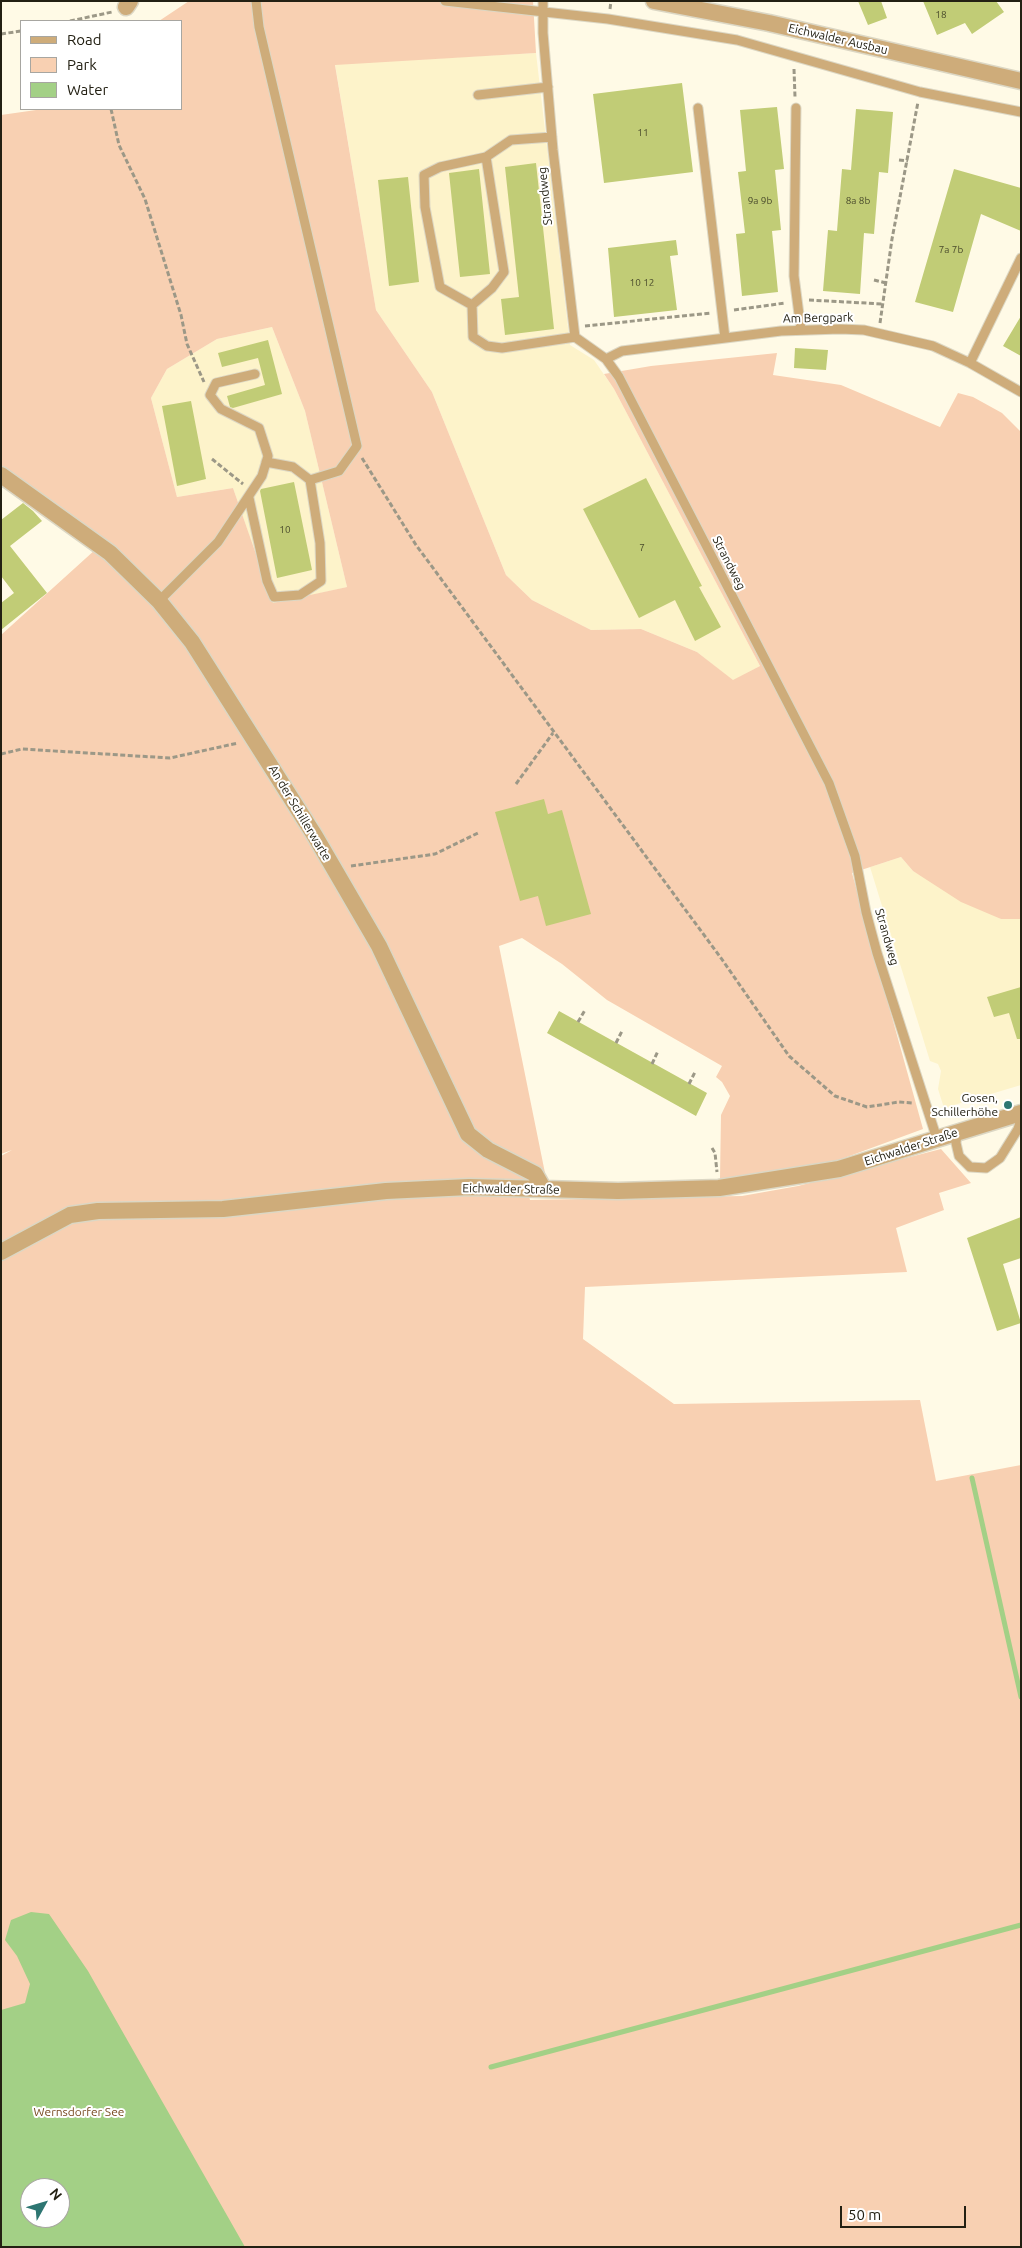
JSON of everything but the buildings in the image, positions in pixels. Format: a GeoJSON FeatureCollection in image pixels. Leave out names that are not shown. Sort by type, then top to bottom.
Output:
{"type":"FeatureCollection","features":[{"type":"Feature","properties":{"kind":"street","name":"Eichwalder Ausbau"},"geometry":{"type":"LineString","coordinates":[[654,1],[769,23],[1021,81]]}},
{"type":"Feature","properties":{"kind":"street","name":"An der Schillerwarte"},"geometry":{"type":"LineString","coordinates":[[1,475],[110,553],[159,601],[192,642],[255,739],[379,946],[468,1134],[488,1150],[535,1174],[543,1188]]}},
{"type":"Feature","properties":{"kind":"street","name":"Eichwalder Straße"},"geometry":{"type":"LineString","coordinates":[[1,1252],[70,1215],[98,1211],[223,1209],[386,1191],[469,1187],[618,1191],[719,1188],[839,1169],[1021,1113]]}},
{"type":"Feature","properties":{"kind":"lane"},"geometry":{"type":"LineString","coordinates":[[256,1],[261,36],[357,446],[339,471],[310,480]]}},
{"type":"Feature","properties":{"kind":"lane"},"geometry":{"type":"LineString","coordinates":[[446,1],[608,19],[737,40],[920,92],[1021,112]]}},
{"type":"Feature","properties":{"kind":"lane","name":"Strandweg"},"geometry":{"type":"LineString","coordinates":[[543,1],[542,12],[552,136],[575,337],[606,359],[619,378],[829,783],[855,856],[866,912],[877,953],[937,1139]]}},
{"type":"Feature","properties":{"kind":"lane"},"geometry":{"type":"LineString","coordinates":[[478,95],[548,87]]}},
{"type":"Feature","properties":{"kind":"lane"},"geometry":{"type":"LineString","coordinates":[[698,108],[725,338]]}},
{"type":"Feature","properties":{"kind":"lane"},"geometry":{"type":"LineString","coordinates":[[796,108],[794,276],[801,330]]}},
{"type":"Feature","properties":{"kind":"lane"},"geometry":{"type":"LineString","coordinates":[[472,305],[440,287],[425,207],[424,175],[440,167],[486,157],[511,140],[552,136]]}},
{"type":"Feature","properties":{"kind":"lane"},"geometry":{"type":"LineString","coordinates":[[472,305],[492,288],[504,272],[486,157]]}},
{"type":"Feature","properties":{"kind":"lane"},"geometry":{"type":"LineString","coordinates":[[970,363],[1021,258]]}},
{"type":"Feature","properties":{"kind":"lane"},"geometry":{"type":"LineString","coordinates":[[472,305],[473,337],[487,346],[502,348],[575,337]]}},
{"type":"Feature","properties":{"kind":"lane","name":"Am Bergpark"},"geometry":{"type":"LineString","coordinates":[[606,359],[622,351],[801,330],[840,329],[879,333],[933,346],[970,363],[1021,392]]}},
{"type":"Feature","properties":{"kind":"lane"},"geometry":{"type":"LineString","coordinates":[[159,601],[218,542],[262,476],[268,456],[259,428],[221,409],[210,395],[216,383],[255,374]]}},
{"type":"Feature","properties":{"kind":"lane"},"geometry":{"type":"LineString","coordinates":[[251,495],[267,581],[274,597],[300,595],[321,581],[320,543],[310,480],[292,467],[266,462]]}},
{"type":"Feature","properties":{"kind":"lane"},"geometry":{"type":"LineString","coordinates":[[958,1132],[956,1143],[959,1156],[970,1167],[986,1168],[1000,1158],[1018,1129],[1021,1120]]}},
{"type":"Feature","properties":{"kind":"path"},"geometry":{"type":"LineString","coordinates":[[75,20],[107,14],[128,4]]}},
{"type":"Feature","properties":{"kind":"path"},"geometry":{"type":"LineString","coordinates":[[1,34],[20,30]]}},
{"type":"Feature","properties":{"kind":"path"},"geometry":{"type":"LineString","coordinates":[[794,68],[794,87]]}},
{"type":"Feature","properties":{"kind":"path"},"geometry":{"type":"LineString","coordinates":[[879,333],[920,92]]}},
{"type":"Feature","properties":{"kind":"path"},"geometry":{"type":"LineString","coordinates":[[110,110],[119,145],[145,199],[181,315],[187,344],[210,395]]}},
{"type":"Feature","properties":{"kind":"path"},"geometry":{"type":"LineString","coordinates":[[899,160],[908,161]]}},
{"type":"Feature","properties":{"kind":"path"},"geometry":{"type":"LineString","coordinates":[[874,280],[886,283]]}},
{"type":"Feature","properties":{"kind":"path"},"geometry":{"type":"LineString","coordinates":[[357,446],[364,465],[416,545],[553,733],[722,958],[789,1056],[835,1096],[843,1099],[867,1107],[899,1102],[926,1105]]}},
{"type":"Feature","properties":{"kind":"path"},"geometry":{"type":"LineString","coordinates":[[212,459],[251,495]]}},
{"type":"Feature","properties":{"kind":"path"},"geometry":{"type":"LineString","coordinates":[[516,784],[553,733]]}},
{"type":"Feature","properties":{"kind":"path"},"geometry":{"type":"LineString","coordinates":[[1,754],[22,749],[170,758],[255,739]]}},
{"type":"Feature","properties":{"kind":"path"},"geometry":{"type":"LineString","coordinates":[[334,868],[435,854],[480,832]]}},
{"type":"Feature","properties":{"kind":"path"},"geometry":{"type":"LineString","coordinates":[[578,1022],[585,1010]]}},
{"type":"Feature","properties":{"kind":"path"},"geometry":{"type":"LineString","coordinates":[[616,1043],[622,1031]]}},
{"type":"Feature","properties":{"kind":"path"},"geometry":{"type":"LineString","coordinates":[[652,1064],[658,1051]]}},
{"type":"Feature","properties":{"kind":"path"},"geometry":{"type":"LineString","coordinates":[[689,1084],[695,1072]]}},
{"type":"Feature","properties":{"kind":"path"},"geometry":{"type":"LineString","coordinates":[[712,1148],[715,1153],[719,1188]]}},
{"type":"Feature","properties":{"kind":"shaded area"},"geometry":{"type":"Polygon","coordinates":[[[536,53],[570,345],[594,360],[614,389],[760,666],[733,681],[697,652],[641,629],[591,630],[532,600],[506,575],[432,392],[376,310],[335,64],[536,53]]]}},
{"type":"Feature","properties":{"kind":"shaded area"},"geometry":{"type":"Polygon","coordinates":[[[272,327],[305,411],[347,587],[273,604],[233,488],[177,497],[151,398],[167,369],[217,339],[272,327]]]}},
{"type":"Feature","properties":{"kind":"shaded area"},"geometry":{"type":"Polygon","coordinates":[[[901,857],[913,871],[1001,919],[1021,919],[1021,1085],[944,1108],[938,1089],[941,1071],[938,1064],[930,1061],[870,867],[901,857]]]}},
{"type":"Feature","properties":{"kind":"green space"},"geometry":{"type":"Polygon","coordinates":[[[189,1],[533,1],[536,53],[335,65],[376,310],[432,392],[506,575],[532,600],[591,630],[641,629],[697,652],[733,680],[760,666],[614,389],[604,374],[651,366],[777,353],[773,375],[841,385],[940,427],[958,393],[973,397],[1002,413],[1021,432],[1021,919],[1001,919],[961,902],[913,871],[901,857],[852,873],[923,1129],[836,1161],[720,1179],[721,1115],[730,1096],[722,1082],[716,1077],[722,1066],[607,1000],[562,964],[522,938],[499,946],[545,1173],[524,1176],[530,1200],[742,1196],[798,1186],[941,1149],[971,1183],[939,1193],[944,1210],[896,1228],[907,1272],[585,1287],[583,1339],[674,1404],[920,1400],[936,1481],[1021,1465],[1021,2247],[1,2247],[1,1156],[12,1150],[1,1154],[1,635],[96,549],[1,480],[1,115],[36,110],[182,110],[182,20],[160,20],[189,1]],[[272,327],[217,339],[167,369],[151,398],[177,497],[233,488],[273,603],[347,587],[305,411],[272,327]]]}},
{"type":"Feature","properties":{"kind":"water","name":"Wernsdorfer See"},"geometry":{"type":"Polygon","coordinates":[[[31,1912],[49,1914],[88,1971],[245,2247],[1,2247],[1,2010],[25,2003],[30,1984],[17,1956],[5,1940],[11,1920],[31,1912]]]}},
{"type":"Feature","properties":{"kind":"waterway"},"geometry":{"type":"LineString","coordinates":[[972,1478],[1021,1697]]}},
{"type":"Feature","properties":{"kind":"waterway"},"geometry":{"type":"LineString","coordinates":[[491,2067],[1021,1925]]}},
{"type":"Feature","properties":{"kind":"place","name":"Gosen, Schillerhöhe"},"geometry":{"type":"Point","coordinates":[1008,1105]}}]}
